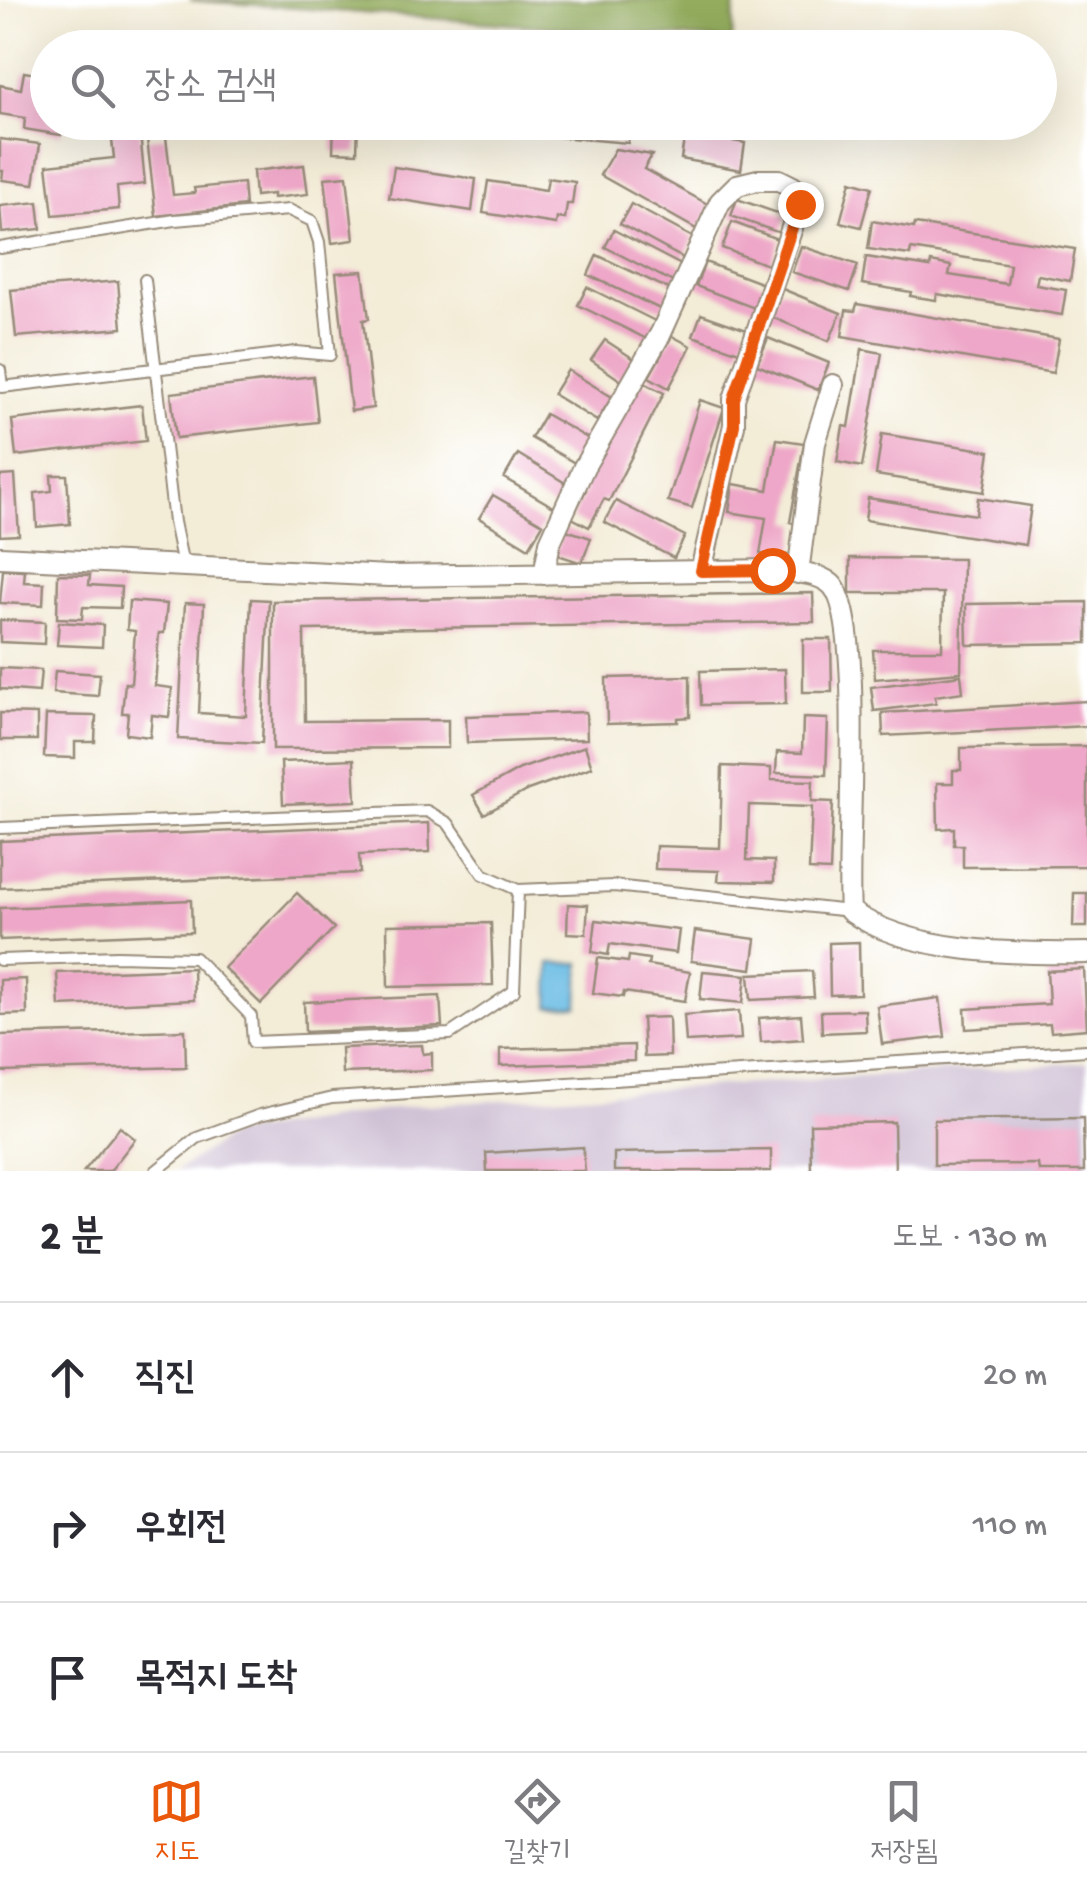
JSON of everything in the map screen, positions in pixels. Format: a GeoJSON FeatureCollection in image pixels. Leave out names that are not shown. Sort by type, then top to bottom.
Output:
{"type":"FeatureCollection","features":[{"type":"Feature","properties":{"kind":"street"},"geometry":{"type":"LineString","coordinates":[[544,574],[550,542],[584,467],[661,332],[720,202],[736,184],[779,180],[793,187],[800,204],[734,399],[734,425],[701,571]]}},
{"type":"Feature","properties":{"kind":"street"},"geometry":{"type":"LineString","coordinates":[[798,573],[815,443],[832,385]]}},
{"type":"Feature","properties":{"kind":"street"},"geometry":{"type":"LineString","coordinates":[[0,556],[389,576],[772,570],[808,574],[830,584],[844,607],[852,686],[850,911],[867,923],[940,946],[1032,954],[1087,953]]}},
{"type":"Feature","properties":{"kind":"lane"},"geometry":{"type":"LineString","coordinates":[[0,248],[175,220],[290,210],[312,221],[319,242],[330,355],[296,352],[2,387],[0,370]]}},
{"type":"Feature","properties":{"kind":"lane"},"geometry":{"type":"LineString","coordinates":[[144,280],[174,522],[183,565]]}},
{"type":"Feature","properties":{"kind":"lane"},"geometry":{"type":"LineString","coordinates":[[0,828],[426,811],[448,823],[484,874],[518,890],[614,886],[850,911]]}},
{"type":"Feature","properties":{"kind":"lane"},"geometry":{"type":"LineString","coordinates":[[0,960],[195,958],[251,1016],[253,1042],[450,1034],[514,991],[518,890]]}},
{"type":"Feature","properties":{"kind":"lane"},"geometry":{"type":"LineString","coordinates":[[156,1171],[197,1138],[260,1115],[332,1098],[1087,1050]]}},
{"type":"Feature","properties":{"kind":"shaded area"},"geometry":{"type":"Polygon","coordinates":[[[1087,1062],[1087,1171],[176,1171],[233,1134],[410,1106],[1087,1062]]]}},
{"type":"Feature","properties":{"kind":"green space"},"geometry":{"type":"Polygon","coordinates":[[[190,0],[735,0],[733,30],[587,30],[190,0]]]}},
{"type":"Feature","properties":{"kind":"water"},"geometry":{"type":"Polygon","coordinates":[[[550,963],[580,963],[578,1006],[549,1007],[550,963]]]}},
{"type":"Feature","properties":{"kind":"building"},"geometry":{"type":"Polygon","coordinates":[[[24,72],[30,73],[30,130],[24,129],[25,118],[0,114],[0,85],[21,89],[24,72]]]}},
{"type":"Feature","properties":{"kind":"building"},"geometry":{"type":"Polygon","coordinates":[[[0,139],[40,144],[34,184],[2,180],[0,139]]]}},
{"type":"Feature","properties":{"kind":"building"},"geometry":{"type":"Polygon","coordinates":[[[112,140],[141,140],[145,184],[117,187],[119,209],[53,215],[47,165],[114,158],[112,140]]]}},
{"type":"Feature","properties":{"kind":"building"},"geometry":{"type":"Polygon","coordinates":[[[147,140],[166,140],[173,195],[195,193],[194,188],[243,183],[245,206],[156,216],[147,140]]]}},
{"type":"Feature","properties":{"kind":"building"},"geometry":{"type":"Polygon","coordinates":[[[333,140],[357,140],[357,153],[333,152],[333,140]]]}},
{"type":"Feature","properties":{"kind":"building"},"geometry":{"type":"Polygon","coordinates":[[[684,140],[745,143],[741,170],[681,159],[684,140]]]}},
{"type":"Feature","properties":{"kind":"building"},"geometry":{"type":"Polygon","coordinates":[[[615,149],[652,155],[644,169],[711,206],[698,230],[600,175],[615,149]]]}},
{"type":"Feature","properties":{"kind":"building"},"geometry":{"type":"Polygon","coordinates":[[[304,165],[308,194],[255,196],[253,171],[304,165]]]}},
{"type":"Feature","properties":{"kind":"building"},"geometry":{"type":"Polygon","coordinates":[[[394,167],[476,179],[472,211],[389,198],[394,167]]]}},
{"type":"Feature","properties":{"kind":"building"},"geometry":{"type":"Polygon","coordinates":[[[347,176],[354,240],[332,243],[325,178],[347,176]]]}},
{"type":"Feature","properties":{"kind":"building"},"geometry":{"type":"Polygon","coordinates":[[[548,178],[575,182],[572,204],[567,204],[565,219],[557,218],[556,224],[483,213],[488,181],[546,190],[548,178]]]}},
{"type":"Feature","properties":{"kind":"building"},"geometry":{"type":"Polygon","coordinates":[[[851,181],[872,187],[861,227],[840,222],[851,181]]]}},
{"type":"Feature","properties":{"kind":"building"},"geometry":{"type":"Polygon","coordinates":[[[737,199],[786,216],[780,233],[731,216],[737,199]]]}},
{"type":"Feature","properties":{"kind":"building"},"geometry":{"type":"Polygon","coordinates":[[[38,202],[41,229],[2,233],[0,206],[38,202]]]}},
{"type":"Feature","properties":{"kind":"building"},"geometry":{"type":"Polygon","coordinates":[[[631,204],[694,238],[683,258],[620,224],[631,204]]]}},
{"type":"Feature","properties":{"kind":"building"},"geometry":{"type":"Polygon","coordinates":[[[872,221],[1075,249],[1070,281],[1038,275],[1036,285],[1066,290],[1062,315],[937,294],[936,300],[910,296],[911,292],[862,284],[866,257],[930,267],[931,262],[951,266],[949,275],[1007,284],[1010,265],[911,249],[910,255],[868,249],[872,221]]]}},
{"type":"Feature","properties":{"kind":"building"},"geometry":{"type":"Polygon","coordinates":[[[732,222],[780,240],[770,266],[722,248],[732,222]]]}},
{"type":"Feature","properties":{"kind":"building"},"geometry":{"type":"Polygon","coordinates":[[[614,230],[683,266],[675,283],[605,247],[614,230]]]}},
{"type":"Feature","properties":{"kind":"building"},"geometry":{"type":"Polygon","coordinates":[[[801,246],[858,265],[849,291],[792,272],[801,246]]]}},
{"type":"Feature","properties":{"kind":"building"},"geometry":{"type":"Polygon","coordinates":[[[597,255],[671,290],[662,310],[588,275],[597,255]]]}},
{"type":"Feature","properties":{"kind":"building"},"geometry":{"type":"Polygon","coordinates":[[[705,262],[766,285],[757,309],[696,286],[705,262]]]}},
{"type":"Feature","properties":{"kind":"building"},"geometry":{"type":"Polygon","coordinates":[[[363,271],[369,319],[363,320],[373,408],[351,411],[336,273],[363,271]]]}},
{"type":"Feature","properties":{"kind":"building"},"geometry":{"type":"Polygon","coordinates":[[[118,281],[122,328],[16,337],[11,290],[118,281]]]}},
{"type":"Feature","properties":{"kind":"building"},"geometry":{"type":"Polygon","coordinates":[[[587,287],[657,322],[649,340],[578,305],[587,287]]]}},
{"type":"Feature","properties":{"kind":"building"},"geometry":{"type":"Polygon","coordinates":[[[780,288],[841,313],[829,341],[769,316],[780,288]]]}},
{"type":"Feature","properties":{"kind":"building"},"geometry":{"type":"Polygon","coordinates":[[[857,304],[1059,339],[1053,373],[842,336],[846,310],[855,311],[857,304]]]}},
{"type":"Feature","properties":{"kind":"building"},"geometry":{"type":"Polygon","coordinates":[[[701,314],[747,330],[739,352],[693,336],[701,314]]]}},
{"type":"Feature","properties":{"kind":"building"},"geometry":{"type":"Polygon","coordinates":[[[672,336],[691,346],[669,388],[649,377],[672,336]]]}},
{"type":"Feature","properties":{"kind":"building"},"geometry":{"type":"Polygon","coordinates":[[[768,338],[829,363],[818,390],[757,365],[768,338]]]}},
{"type":"Feature","properties":{"kind":"building"},"geometry":{"type":"Polygon","coordinates":[[[605,340],[637,361],[623,382],[591,360],[605,340]]]}},
{"type":"Feature","properties":{"kind":"building"},"geometry":{"type":"Polygon","coordinates":[[[862,349],[882,353],[862,467],[837,462],[843,426],[849,427],[862,349]]]}},
{"type":"Feature","properties":{"kind":"building"},"geometry":{"type":"Polygon","coordinates":[[[568,370],[612,397],[597,421],[553,394],[568,370]]]}},
{"type":"Feature","properties":{"kind":"building"},"geometry":{"type":"Polygon","coordinates":[[[313,376],[318,422],[176,438],[171,393],[313,376]]]}},
{"type":"Feature","properties":{"kind":"building"},"geometry":{"type":"Polygon","coordinates":[[[637,379],[664,393],[609,501],[604,499],[589,527],[572,518],[586,490],[581,487],[637,379]]]}},
{"type":"Feature","properties":{"kind":"building"},"geometry":{"type":"Polygon","coordinates":[[[700,400],[724,408],[692,508],[668,501],[700,400]]]}},
{"type":"Feature","properties":{"kind":"building"},"geometry":{"type":"Polygon","coordinates":[[[142,405],[146,441],[16,456],[12,420],[142,405]]]}},
{"type":"Feature","properties":{"kind":"building"},"geometry":{"type":"Polygon","coordinates":[[[545,414],[589,439],[575,463],[531,438],[545,414]]]}},
{"type":"Feature","properties":{"kind":"building"},"geometry":{"type":"Polygon","coordinates":[[[882,434],[990,451],[984,492],[876,475],[882,434]]]}},
{"type":"Feature","properties":{"kind":"building"},"geometry":{"type":"Polygon","coordinates":[[[777,439],[804,443],[790,522],[798,524],[793,555],[760,554],[766,518],[729,512],[733,484],[768,490],[777,439]]]}},
{"type":"Feature","properties":{"kind":"building"},"geometry":{"type":"Polygon","coordinates":[[[518,454],[570,486],[557,509],[504,478],[518,454]]]}},
{"type":"Feature","properties":{"kind":"building"},"geometry":{"type":"Polygon","coordinates":[[[15,475],[19,535],[0,536],[0,476],[15,475]]]}},
{"type":"Feature","properties":{"kind":"building"},"geometry":{"type":"Polygon","coordinates":[[[51,475],[67,475],[70,524],[37,527],[35,493],[52,491],[51,475]]]}},
{"type":"Feature","properties":{"kind":"building"},"geometry":{"type":"Polygon","coordinates":[[[493,495],[543,524],[529,548],[479,518],[493,495]]]}},
{"type":"Feature","properties":{"kind":"building"},"geometry":{"type":"Polygon","coordinates":[[[868,498],[976,515],[978,498],[1031,506],[1025,545],[865,520],[868,498]]]}},
{"type":"Feature","properties":{"kind":"building"},"geometry":{"type":"Polygon","coordinates":[[[616,501],[685,536],[674,558],[604,522],[616,501]]]}},
{"type":"Feature","properties":{"kind":"building"},"geometry":{"type":"Polygon","coordinates":[[[563,529],[591,538],[582,563],[555,554],[563,529]]]}},
{"type":"Feature","properties":{"kind":"building"},"geometry":{"type":"Polygon","coordinates":[[[850,558],[963,559],[961,672],[875,679],[873,650],[942,650],[943,593],[850,593],[850,558]]]}},
{"type":"Feature","properties":{"kind":"building"},"geometry":{"type":"Polygon","coordinates":[[[3,570],[25,570],[24,582],[44,583],[43,605],[0,603],[3,570]]]}},
{"type":"Feature","properties":{"kind":"building"},"geometry":{"type":"Polygon","coordinates":[[[58,574],[90,575],[89,585],[121,587],[120,608],[83,607],[82,619],[57,618],[58,574]]]}},
{"type":"Feature","properties":{"kind":"building"},"geometry":{"type":"Polygon","coordinates":[[[813,593],[814,622],[304,630],[305,721],[448,720],[448,748],[273,749],[273,601],[813,593]]]}},
{"type":"Feature","properties":{"kind":"building"},"geometry":{"type":"Polygon","coordinates":[[[251,599],[269,600],[262,743],[178,739],[185,603],[204,604],[199,713],[246,716],[251,599]]]}},
{"type":"Feature","properties":{"kind":"building"},"geometry":{"type":"Polygon","coordinates":[[[129,601],[167,604],[164,633],[159,633],[155,686],[172,688],[169,717],[152,715],[150,737],[126,734],[128,713],[122,713],[125,683],[131,684],[135,631],[127,630],[129,601]]]}},
{"type":"Feature","properties":{"kind":"building"},"geometry":{"type":"Polygon","coordinates":[[[1087,602],[1087,643],[967,645],[966,604],[1087,602]]]}},
{"type":"Feature","properties":{"kind":"building"},"geometry":{"type":"Polygon","coordinates":[[[0,620],[45,622],[44,644],[0,642],[0,620]]]}},
{"type":"Feature","properties":{"kind":"building"},"geometry":{"type":"Polygon","coordinates":[[[59,622],[103,625],[102,647],[57,645],[59,622]]]}},
{"type":"Feature","properties":{"kind":"building"},"geometry":{"type":"Polygon","coordinates":[[[803,639],[831,639],[832,692],[803,692],[803,639]]]}},
{"type":"Feature","properties":{"kind":"building"},"geometry":{"type":"Polygon","coordinates":[[[0,668],[41,670],[39,692],[0,689],[0,668]]]}},
{"type":"Feature","properties":{"kind":"building"},"geometry":{"type":"Polygon","coordinates":[[[785,669],[786,704],[701,705],[700,671],[785,669]]]}},
{"type":"Feature","properties":{"kind":"building"},"geometry":{"type":"Polygon","coordinates":[[[55,671],[100,674],[98,696],[53,693],[55,671]]]}},
{"type":"Feature","properties":{"kind":"building"},"geometry":{"type":"Polygon","coordinates":[[[961,675],[963,692],[935,696],[936,703],[874,711],[871,687],[961,675]]]}},
{"type":"Feature","properties":{"kind":"building"},"geometry":{"type":"Polygon","coordinates":[[[690,676],[690,717],[678,718],[678,722],[607,724],[606,678],[690,676]]]}},
{"type":"Feature","properties":{"kind":"building"},"geometry":{"type":"Polygon","coordinates":[[[1087,701],[1087,726],[883,736],[882,713],[1087,701]]]}},
{"type":"Feature","properties":{"kind":"building"},"geometry":{"type":"Polygon","coordinates":[[[586,712],[587,739],[467,743],[466,716],[586,712]]]}},
{"type":"Feature","properties":{"kind":"building"},"geometry":{"type":"Polygon","coordinates":[[[0,713],[37,714],[37,740],[0,740],[0,713]]]}},
{"type":"Feature","properties":{"kind":"building"},"geometry":{"type":"Polygon","coordinates":[[[46,715],[96,716],[95,742],[75,742],[75,758],[44,757],[46,715]]]}},
{"type":"Feature","properties":{"kind":"building"},"geometry":{"type":"Polygon","coordinates":[[[803,718],[828,719],[826,775],[776,773],[777,752],[802,753],[803,718]]]}},
{"type":"Feature","properties":{"kind":"building"},"geometry":{"type":"Polygon","coordinates":[[[585,746],[592,767],[528,790],[484,814],[473,795],[520,769],[585,746]]]}},
{"type":"Feature","properties":{"kind":"building"},"geometry":{"type":"Polygon","coordinates":[[[1087,746],[1087,866],[963,867],[963,845],[954,845],[954,828],[938,829],[937,783],[953,783],[953,770],[961,770],[961,748],[1087,746]]]}},
{"type":"Feature","properties":{"kind":"building"},"geometry":{"type":"Polygon","coordinates":[[[354,759],[356,801],[283,804],[281,762],[354,759]]]}},
{"type":"Feature","properties":{"kind":"building"},"geometry":{"type":"Polygon","coordinates":[[[722,766],[771,768],[771,780],[813,781],[812,801],[833,802],[830,871],[809,870],[812,807],[749,805],[747,860],[774,861],[774,882],[718,881],[719,871],[655,869],[656,846],[720,848],[722,766]]]}},
{"type":"Feature","properties":{"kind":"building"},"geometry":{"type":"Polygon","coordinates":[[[429,823],[430,852],[359,855],[360,873],[0,888],[0,841],[429,823]]]}},
{"type":"Feature","properties":{"kind":"building"},"geometry":{"type":"Polygon","coordinates":[[[297,893],[334,928],[261,1004],[224,968],[297,893]]]}},
{"type":"Feature","properties":{"kind":"building"},"geometry":{"type":"Polygon","coordinates":[[[1074,893],[1087,893],[1087,927],[1073,927],[1074,893]]]}},
{"type":"Feature","properties":{"kind":"building"},"geometry":{"type":"Polygon","coordinates":[[[191,900],[192,932],[0,940],[0,908],[191,900]]]}},
{"type":"Feature","properties":{"kind":"building"},"geometry":{"type":"Polygon","coordinates":[[[568,904],[588,905],[586,934],[567,933],[568,904]]]}},
{"type":"Feature","properties":{"kind":"building"},"geometry":{"type":"Polygon","coordinates":[[[596,920],[679,930],[676,953],[610,944],[608,955],[592,952],[596,920]]]}},
{"type":"Feature","properties":{"kind":"building"},"geometry":{"type":"Polygon","coordinates":[[[491,923],[493,985],[388,987],[387,925],[491,923]]]}},
{"type":"Feature","properties":{"kind":"building"},"geometry":{"type":"Polygon","coordinates":[[[695,931],[756,939],[752,969],[691,961],[695,931]]]}},
{"type":"Feature","properties":{"kind":"building"},"geometry":{"type":"Polygon","coordinates":[[[859,942],[860,994],[830,995],[829,943],[859,942]]]}},
{"type":"Feature","properties":{"kind":"building"},"geometry":{"type":"Polygon","coordinates":[[[629,956],[649,959],[648,965],[690,972],[685,1001],[624,992],[623,997],[593,993],[598,958],[628,962],[629,956]]]}},
{"type":"Feature","properties":{"kind":"building"},"geometry":{"type":"Polygon","coordinates":[[[193,968],[194,1000],[59,1006],[57,973],[193,968]]]}},
{"type":"Feature","properties":{"kind":"building"},"geometry":{"type":"Polygon","coordinates":[[[1084,969],[1087,1029],[1051,1032],[1050,1024],[966,1029],[965,1009],[1049,1004],[1047,971],[1084,969]]]}},
{"type":"Feature","properties":{"kind":"building"},"geometry":{"type":"Polygon","coordinates":[[[703,971],[746,975],[743,1003],[700,999],[703,971]]]}},
{"type":"Feature","properties":{"kind":"building"},"geometry":{"type":"Polygon","coordinates":[[[812,971],[814,997],[751,1000],[749,974],[812,971]]]}},
{"type":"Feature","properties":{"kind":"building"},"geometry":{"type":"Polygon","coordinates":[[[26,979],[27,1014],[0,1015],[0,980],[26,979]]]}},
{"type":"Feature","properties":{"kind":"building"},"geometry":{"type":"Polygon","coordinates":[[[440,996],[442,1026],[305,1032],[304,1002],[440,996]]]}},
{"type":"Feature","properties":{"kind":"building"},"geometry":{"type":"Polygon","coordinates":[[[940,998],[945,1037],[882,1044],[877,1006],[940,998]]]}},
{"type":"Feature","properties":{"kind":"building"},"geometry":{"type":"Polygon","coordinates":[[[865,1010],[866,1031],[822,1033],[821,1011],[865,1010]]]}},
{"type":"Feature","properties":{"kind":"building"},"geometry":{"type":"Polygon","coordinates":[[[739,1011],[741,1039],[686,1042],[684,1015],[739,1011]]]}},
{"type":"Feature","properties":{"kind":"building"},"geometry":{"type":"Polygon","coordinates":[[[801,1015],[803,1039],[761,1042],[759,1018],[801,1015]]]}},
{"type":"Feature","properties":{"kind":"building"},"geometry":{"type":"Polygon","coordinates":[[[669,1017],[670,1056],[644,1057],[642,1018],[669,1017]]]}},
{"type":"Feature","properties":{"kind":"building"},"geometry":{"type":"Polygon","coordinates":[[[185,1030],[186,1067],[0,1072],[0,1035],[185,1030]]]}},
{"type":"Feature","properties":{"kind":"building"},"geometry":{"type":"Polygon","coordinates":[[[422,1045],[423,1054],[432,1053],[432,1070],[342,1073],[341,1048],[422,1045]]]}},
{"type":"Feature","properties":{"kind":"building"},"geometry":{"type":"Polygon","coordinates":[[[634,1045],[634,1061],[500,1066],[500,1049],[634,1045]]]}},
{"type":"Feature","properties":{"kind":"building"},"geometry":{"type":"Polygon","coordinates":[[[1083,1118],[1084,1171],[1039,1171],[1038,1164],[934,1165],[934,1120],[1083,1118]]]}},
{"type":"Feature","properties":{"kind":"building"},"geometry":{"type":"Polygon","coordinates":[[[894,1122],[895,1171],[811,1171],[810,1124],[894,1122]]]}},
{"type":"Feature","properties":{"kind":"building"},"geometry":{"type":"Polygon","coordinates":[[[120,1127],[135,1139],[110,1171],[84,1171],[120,1127]]]}},
{"type":"Feature","properties":{"kind":"building"},"geometry":{"type":"Polygon","coordinates":[[[583,1147],[585,1171],[487,1171],[486,1153],[583,1147]]]}},
{"type":"Feature","properties":{"kind":"building"},"geometry":{"type":"Polygon","coordinates":[[[771,1150],[771,1171],[614,1171],[614,1153],[771,1150]]]}},
{"type":"Feature","properties":{"kind":"route"},"geometry":{"type":"LineString","coordinates":[[772,570],[701,571],[734,425],[734,399],[800,204]]}}]}
